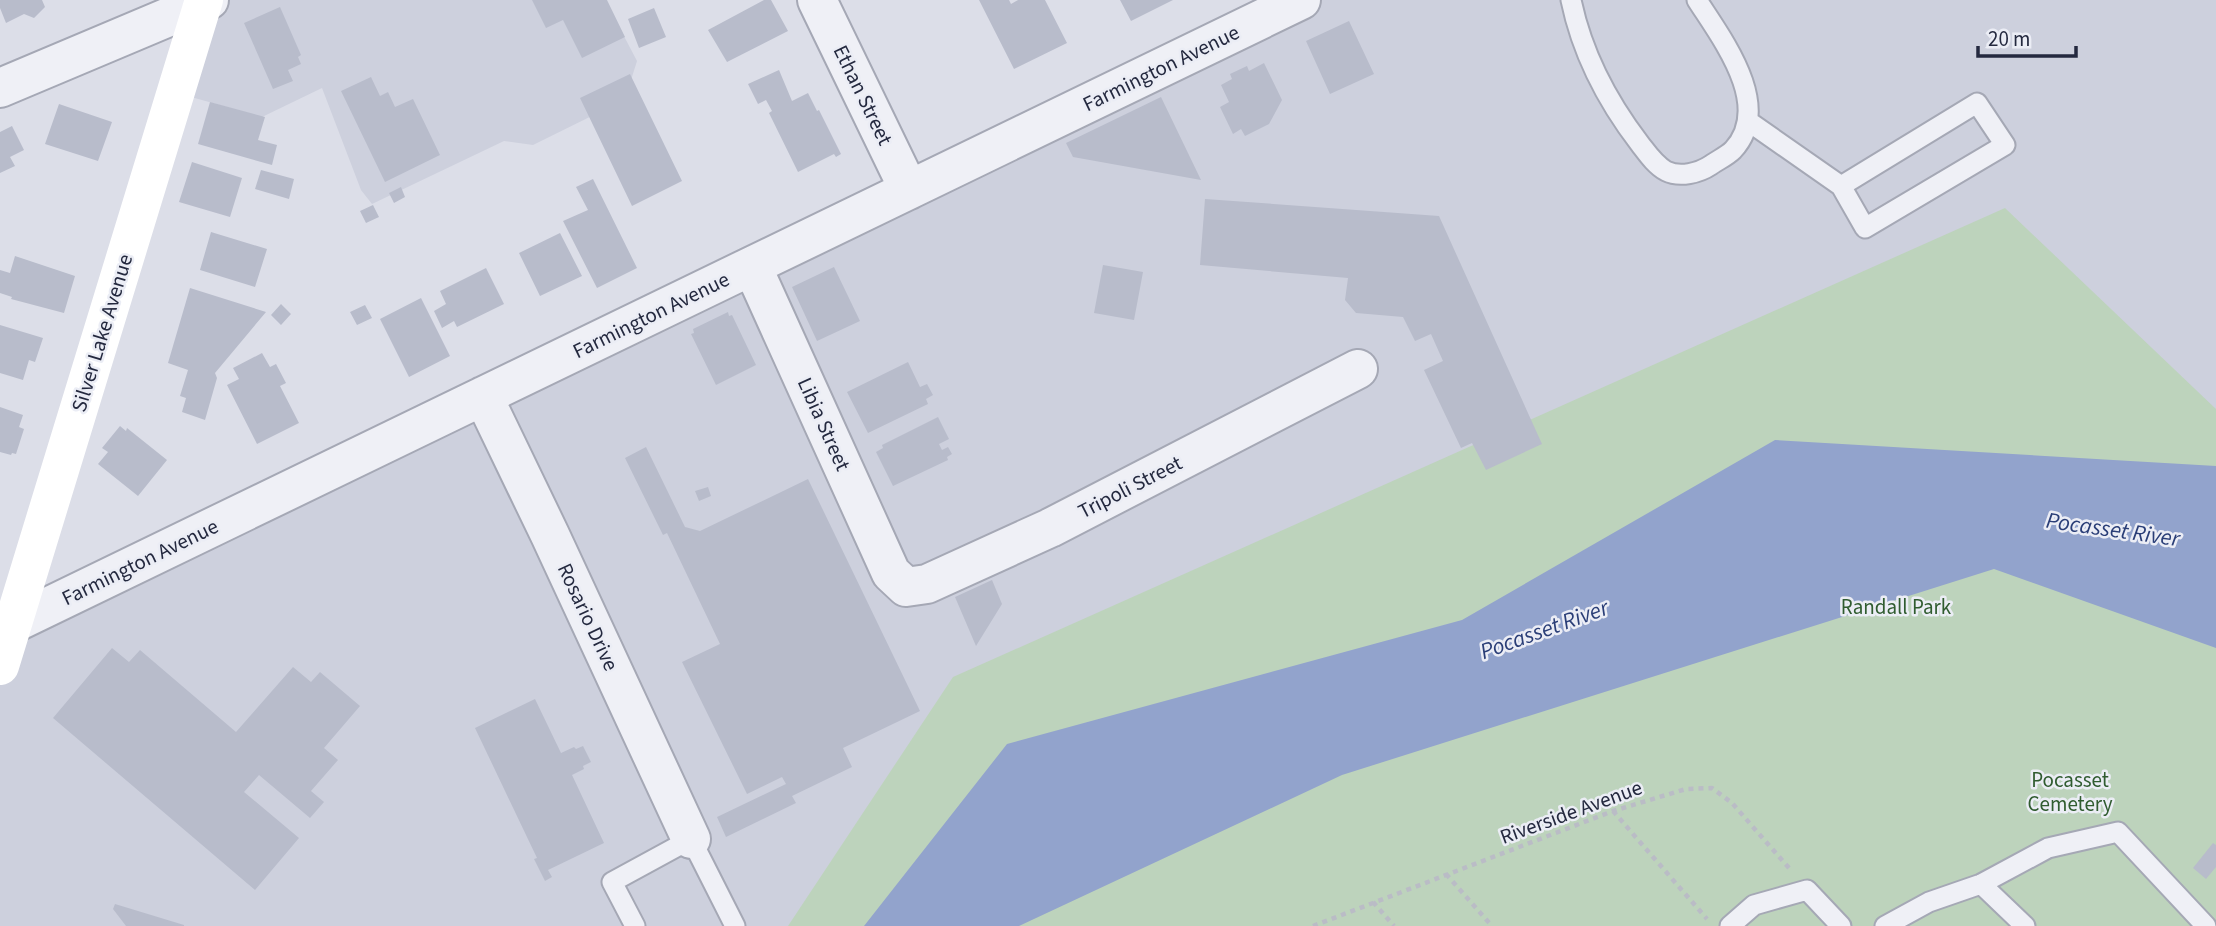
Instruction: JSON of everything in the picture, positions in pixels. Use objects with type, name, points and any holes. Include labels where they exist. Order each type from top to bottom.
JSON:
[{"type":"street","name":"Ethan Street","points":[[817,0],[909,190]]},
{"type":"street","name":"Farmington Avenue","points":[[6,627],[1301,0]]},
{"type":"street","points":[[0,88],[206,1]]},
{"type":"street","name":"Silver Lake Avenue","points":[[0,666],[6,627],[206,1]]},
{"type":"street","name":"Libia Street","points":[[751,266],[891,573],[898,580]]},
{"type":"street","name":"Tripoli Street","points":[[898,580],[906,587],[927,584],[960,570],[1050,528],[1358,369]]},
{"type":"street","name":"Rosario Drive","points":[[483,396],[691,839]]},
{"type":"lane","points":[[1571,0],[1578,30],[1593,68],[1618,116],[1653,160],[1667,172],[1698,173],[1731,152],[1739,142],[1748,121],[1747,93],[1739,70],[1697,0]]},
{"type":"lane","points":[[1748,121],[1841,186],[1865,228],[2005,145],[1977,103],[1841,186]]},
{"type":"lane","points":[[1885,926],[1929,902],[1981,884],[2048,848],[2118,832],[2206,926]]},
{"type":"lane","points":[[635,926],[612,882],[691,839],[735,926]]},
{"type":"lane","points":[[1981,884],[2025,926]]},
{"type":"lane","points":[[1730,926],[1754,905],[1807,890],[1841,926]]},
{"type":"path","name":"Riverside Avenue","points":[[1312,926],[1614,811],[1686,789],[1712,788],[1732,803],[1778,853],[1807,890]]},
{"type":"path","points":[[1614,811],[1713,926]]},
{"type":"path","points":[[1446,873],[1492,926]]},
{"type":"path","points":[[1373,902],[1394,926]]},
{"type":"shaded area","points":[[200,0],[605,0],[637,61],[626,96],[618,103],[533,145],[504,141],[372,204],[361,190],[322,88],[262,117],[177,93]]},
{"type":"shaded area","points":[[1296,0],[2216,0],[2216,466],[842,926],[0,926],[0,628]]},
{"type":"green space","name":"Randall Park","points":[[2005,208],[2216,409],[2216,926],[788,926],[953,677]]},
{"type":"water","name":"Pocasset River","points":[[1775,440],[2216,466],[2216,648],[1994,569],[1342,775],[1019,926],[864,926],[1007,744],[1462,620]]},
{"type":"building","points":[[0,0],[42,0],[45,7],[34,18],[24,14],[6,23]]},
{"type":"building","points":[[532,0],[607,0],[625,37],[582,58],[563,20],[546,28]]},
{"type":"building","points":[[764,0],[771,0],[788,31],[727,62],[708,30]]},
{"type":"building","points":[[979,0],[1009,0],[1011,4],[1018,0],[1045,0],[1067,43],[1014,69]]},
{"type":"building","points":[[1120,0],[1173,0],[1131,21]]},
{"type":"building","points":[[280,7],[301,55],[298,57],[301,64],[288,70],[293,81],[273,89],[244,23]]},
{"type":"building","points":[[654,8],[666,37],[639,48],[628,19]]},
{"type":"building","points":[[1349,21],[1374,74],[1330,94],[1306,41]]},
{"type":"building","points":[[1264,63],[1282,100],[1269,124],[1245,136],[1241,129],[1233,134],[1220,107],[1229,102],[1221,85],[1232,79],[1230,74],[1247,66],[1249,71]]},
{"type":"building","points":[[779,70],[792,101],[808,93],[841,154],[836,157],[834,154],[798,172],[769,113],[772,111],[766,100],[758,104],[748,84]]},
{"type":"building","points":[[630,74],[682,181],[632,206],[580,98]]},
{"type":"building","points":[[371,77],[380,96],[388,92],[395,107],[413,99],[440,155],[385,182],[341,91]]},
{"type":"building","points":[[1161,97],[1201,180],[1073,157],[1066,143]]},
{"type":"building","points":[[210,102],[265,117],[258,140],[277,145],[272,165],[198,144]]},
{"type":"building","points":[[59,104],[112,122],[98,161],[45,144]]},
{"type":"building","points":[[12,126],[24,150],[10,157],[15,166],[0,173],[0,132]]},
{"type":"building","points":[[192,162],[242,178],[230,217],[179,202]]},
{"type":"building","points":[[261,170],[294,179],[289,199],[255,189]]},
{"type":"building","points":[[593,179],[637,268],[597,288],[563,221],[588,210],[576,187]]},
{"type":"building","points":[[401,187],[405,197],[394,203],[389,193]]},
{"type":"building","points":[[1205,199],[1439,216],[1542,444],[1486,470],[1472,443],[1461,448],[1424,370],[1443,361],[1431,334],[1415,341],[1403,317],[1356,313],[1345,300],[1348,278],[1200,265]]},
{"type":"building","points":[[373,205],[379,217],[366,223],[360,211]]},
{"type":"building","points":[[211,232],[267,249],[255,287],[200,270]]},
{"type":"building","points":[[560,233],[582,276],[540,296],[519,253]]},
{"type":"building","points":[[15,256],[75,276],[64,313],[11,299],[12,297],[0,293],[0,270],[10,273]]},
{"type":"building","points":[[1103,265],[1143,272],[1134,320],[1094,313]]},
{"type":"building","points":[[834,267],[860,321],[817,341],[792,287]]},
{"type":"building","points":[[486,268],[504,304],[457,327],[454,321],[442,328],[434,311],[446,304],[440,291]]},
{"type":"building","points":[[190,288],[266,312],[215,373],[217,378],[205,420],[182,412],[186,398],[180,396],[188,370],[168,363]]},
{"type":"building","points":[[421,298],[450,356],[409,377],[380,319]]},
{"type":"building","points":[[281,304],[291,314],[281,325],[271,315]]},
{"type":"building","points":[[365,305],[372,318],[357,325],[350,312]]},
{"type":"building","points":[[728,312],[729,316],[732,315],[756,365],[716,385],[691,334],[694,333],[693,329]]},
{"type":"building","points":[[0,325],[43,338],[35,362],[29,360],[23,380],[0,373]]},
{"type":"building","points":[[262,353],[270,367],[276,364],[286,383],[280,386],[299,423],[257,444],[227,385],[239,379],[233,368]]},
{"type":"building","points":[[908,362],[920,387],[927,384],[933,395],[926,399],[928,404],[868,433],[847,392]]},
{"type":"building","points":[[0,407],[23,415],[19,427],[24,429],[16,454],[0,452]]},
{"type":"building","points":[[938,417],[949,439],[939,444],[942,450],[948,447],[952,454],[947,457],[948,460],[893,486],[876,452],[883,448],[882,445]]},
{"type":"building","points":[[120,426],[126,431],[127,428],[167,460],[138,496],[98,464],[108,452],[102,448]]},
{"type":"building","points":[[646,447],[685,527],[700,531],[808,479],[920,711],[843,748],[852,767],[792,796],[796,803],[726,837],[717,817],[786,784],[782,777],[747,794],[682,662],[720,644],[667,533],[663,535],[625,458]]},
{"type":"building","points":[[708,487],[711,496],[699,501],[695,491]]},
{"type":"building","points":[[992,580],[1002,604],[976,646],[955,597]]},
{"type":"building","points":[[112,648],[129,662],[140,650],[236,732],[293,667],[311,682],[320,672],[360,706],[324,748],[338,760],[311,791],[324,802],[310,818],[259,775],[244,792],[299,838],[255,890],[53,718]]},
{"type":"building","points":[[535,699],[561,753],[583,746],[591,762],[572,775],[604,843],[548,870],[552,877],[545,881],[534,859],[537,858],[475,728]]},
{"type":"building","points":[[2213,843],[2216,845],[2216,867],[2206,879],[2193,868]]},
{"type":"building","points":[[115,904],[184,926],[126,926],[113,909]]},
{"type":"park label","name":"Pocasset Cemetery","points":[[2070,792]]}]
